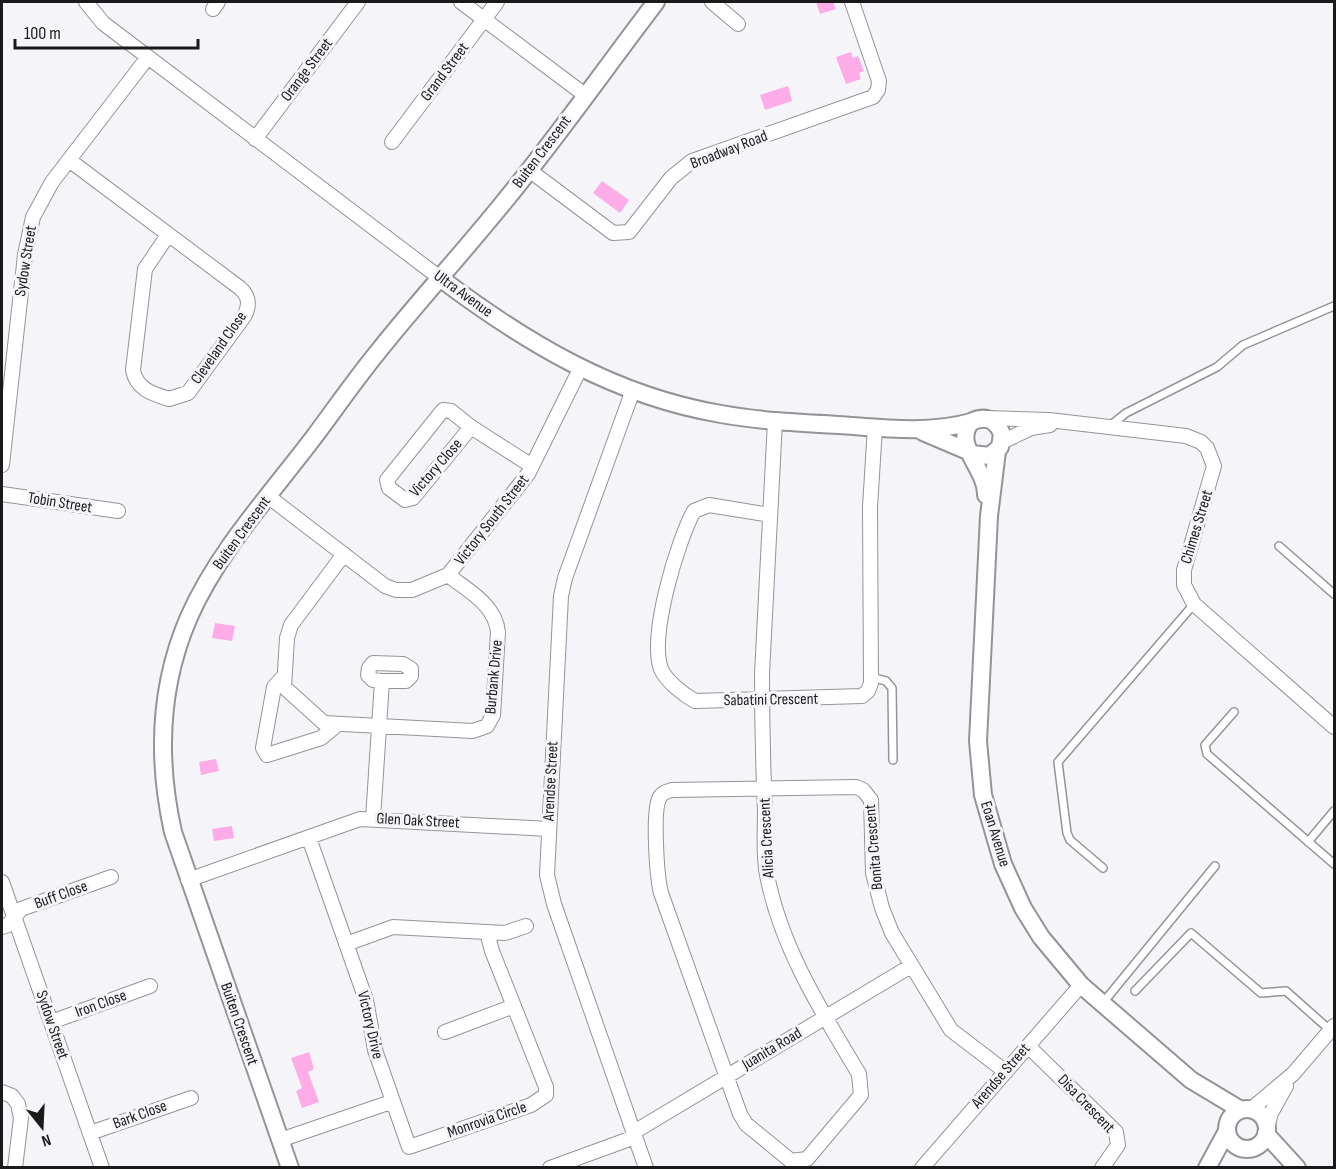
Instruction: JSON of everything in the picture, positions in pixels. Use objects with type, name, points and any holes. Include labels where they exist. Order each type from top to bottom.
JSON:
[{"type":"street","name":"Ultra Avenue","points":[[86,2],[103,22],[148,57],[441,278],[504,324],[580,369],[633,390],[702,411],[775,421],[911,429],[952,427],[978,420]]},
{"type":"street","name":"Orange Street","points":[[255,139],[358,2]]},
{"type":"street","points":[[461,2],[585,95]]},
{"type":"street","name":"Grand Street","points":[[392,142],[498,2]]},
{"type":"street","name":"Buiten Crescent","points":[[290,1167],[188,880],[166,803],[161,750],[164,705],[174,659],[188,618],[203,589],[268,497],[377,352],[441,278],[528,170],[656,2]]},
{"type":"street","points":[[712,2],[738,24]]},
{"type":"street","name":"Broadway Road","points":[[528,170],[613,233],[626,233],[632,229],[671,178],[692,161],[873,97],[878,90],[879,81],[852,2]]},
{"type":"street","name":"Sydow Street","points":[[2,465],[29,231],[38,205],[69,160],[148,57]]},
{"type":"street","name":"Cleveland Close","points":[[69,160],[240,288],[247,296],[248,305],[245,315],[188,393],[169,399],[145,390],[138,384],[132,370],[145,268],[168,235]]},
{"type":"street","name":"Victory South Street","points":[[268,497],[386,586],[396,590],[412,590],[448,575],[481,537],[532,466],[580,369]]},
{"type":"street","name":"Arendse Street","points":[[633,390],[561,596],[547,875],[554,904],[646,1167]]},
{"type":"street","name":"Victory Close","points":[[471,427],[411,500],[403,499],[387,486],[388,478],[443,410],[451,411],[471,427],[532,466]]},
{"type":"street","name":"Chimes Street","points":[[978,420],[1031,418],[1186,436],[1201,442],[1212,457],[1212,477],[1184,570],[1184,585],[1194,604],[1335,727]]},
{"type":"street","points":[[978,420],[999,426],[999,446],[981,457],[971,453],[963,437],[978,420]]},
{"type":"street","name":"Alicia Crescent","points":[[727,1076],[746,1124],[791,1161],[807,1159],[861,1095],[862,1089],[859,1074],[808,988],[766,873],[762,700],[775,421]]},
{"type":"street","name":"Chimes Street","points":[[999,446],[1031,428],[1061,423]]},
{"type":"street","points":[[871,677],[870,507],[875,427]]},
{"type":"street","name":"Ultra Avenue","points":[[911,429],[933,434],[971,453]]},
{"type":"street","name":"Eoan Avenue","points":[[999,446],[989,516],[978,741],[983,795],[992,833],[1012,887],[1041,937],[1081,985],[1191,1080],[1245,1110]]},
{"type":"street","name":"Eoan Avenue","points":[[971,453],[987,487],[989,516]]},
{"type":"street","name":"Tobin Street","points":[[2,494],[118,511]]},
{"type":"street","name":"Sabatini Crescent","points":[[770,515],[709,506],[694,511],[666,591],[661,621],[661,669],[666,678],[692,700],[762,700],[858,698],[868,691],[871,677]]},
{"type":"street","points":[[338,724],[321,738],[267,754],[263,748],[274,687],[282,678],[289,629],[344,554]]},
{"type":"street","name":"Burbank Drive","points":[[282,678],[287,692],[317,720],[338,724],[474,731],[483,729],[492,719],[498,632],[495,618],[487,606],[448,575]]},
{"type":"street","points":[[373,819],[382,681]]},
{"type":"street","name":"Bonita Crescent","points":[[727,1076],[656,876],[657,803],[660,797],[672,790],[856,787],[867,794],[871,800],[873,873],[876,891],[892,933],[951,1030],[1006,1072]]},
{"type":"street","name":"Glen Oak Street","points":[[188,880],[360,819],[549,829]]},
{"type":"street","name":"Victory Drive","points":[[309,838],[366,1000],[375,1050],[391,1102]]},
{"type":"street","name":"Buff Close","points":[[2,927],[8,925],[21,909],[111,877]]},
{"type":"street","name":"Sydow Street","points":[[2,882],[102,1167]]},
{"type":"street","points":[[346,944],[393,927],[505,933],[526,926]]},
{"type":"street","name":"Monrovia Circle","points":[[391,1102],[409,1147],[541,1100],[546,1095],[546,1087],[487,932]]},
{"type":"street","name":"Juanita Road","points":[[550,1167],[634,1135],[727,1076],[911,966]]},
{"type":"street","name":"Arendse Street","points":[[922,1167],[1081,985]]},
{"type":"street","name":"Iron Close","points":[[51,1022],[150,986]]},
{"type":"street","points":[[445,1032],[514,1006]]},
{"type":"street","points":[[1216,1167],[1246,1149],[1260,1144],[1271,1113],[1293,1074],[1333,1028]]},
{"type":"street","name":"Disa Crescent","points":[[1028,1046],[1116,1132],[1118,1145],[1102,1167]]},
{"type":"street","points":[[1207,1167],[1232,1116],[1245,1110],[1293,1074]]},
{"type":"street","name":"Eoan Avenue","points":[[1191,1080],[1227,1128]]},
{"type":"street","points":[[2,1092],[12,1096],[20,1111],[15,1167]]},
{"type":"street","name":"Bark Close","points":[[90,1133],[191,1098]]},
{"type":"street","points":[[280,1140],[391,1102]]},
{"type":"street","points":[[1245,1110],[1259,1114],[1266,1131],[1297,1167]]},
{"type":"street","points":[[1227,1128],[1232,1143],[1270,1156],[1285,1167]]},
{"type":"lane","points":[[1110,426],[1126,413],[1217,367],[1243,345],[1335,306]]},
{"type":"lane","points":[[1279,546],[1335,594]]},
{"type":"lane","points":[[1103,868],[1070,840],[1067,833],[1058,762],[1194,604]]},
{"type":"lane","points":[[871,677],[886,681],[892,688],[892,760]]},
{"type":"lane","points":[[1234,712],[1205,745],[1207,754],[1335,864]]},
{"type":"lane","points":[[1308,842],[1335,811]]},
{"type":"lane","points":[[1102,1004],[1215,866]]},
{"type":"lane","points":[[1136,991],[1191,933],[1258,990],[1265,993],[1286,991],[1333,1028]]},
{"type":"building","points":[[816,2],[833,2],[836,9],[820,14]]},
{"type":"building","points":[[851,52],[853,58],[858,56],[864,71],[859,73],[861,79],[846,84],[836,57]]},
{"type":"building","points":[[788,86],[792,101],[765,110],[760,95]]},
{"type":"building","points":[[602,181],[629,200],[620,213],[593,193]]},
{"type":"building","points":[[215,623],[235,626],[232,641],[212,638]]},
{"type":"building","points":[[216,759],[219,771],[201,775],[199,762]]},
{"type":"building","points":[[232,826],[234,838],[214,841],[212,829]]},
{"type":"building","points":[[309,1052],[314,1069],[308,1072],[319,1102],[302,1108],[296,1091],[302,1088],[291,1058]]}]
